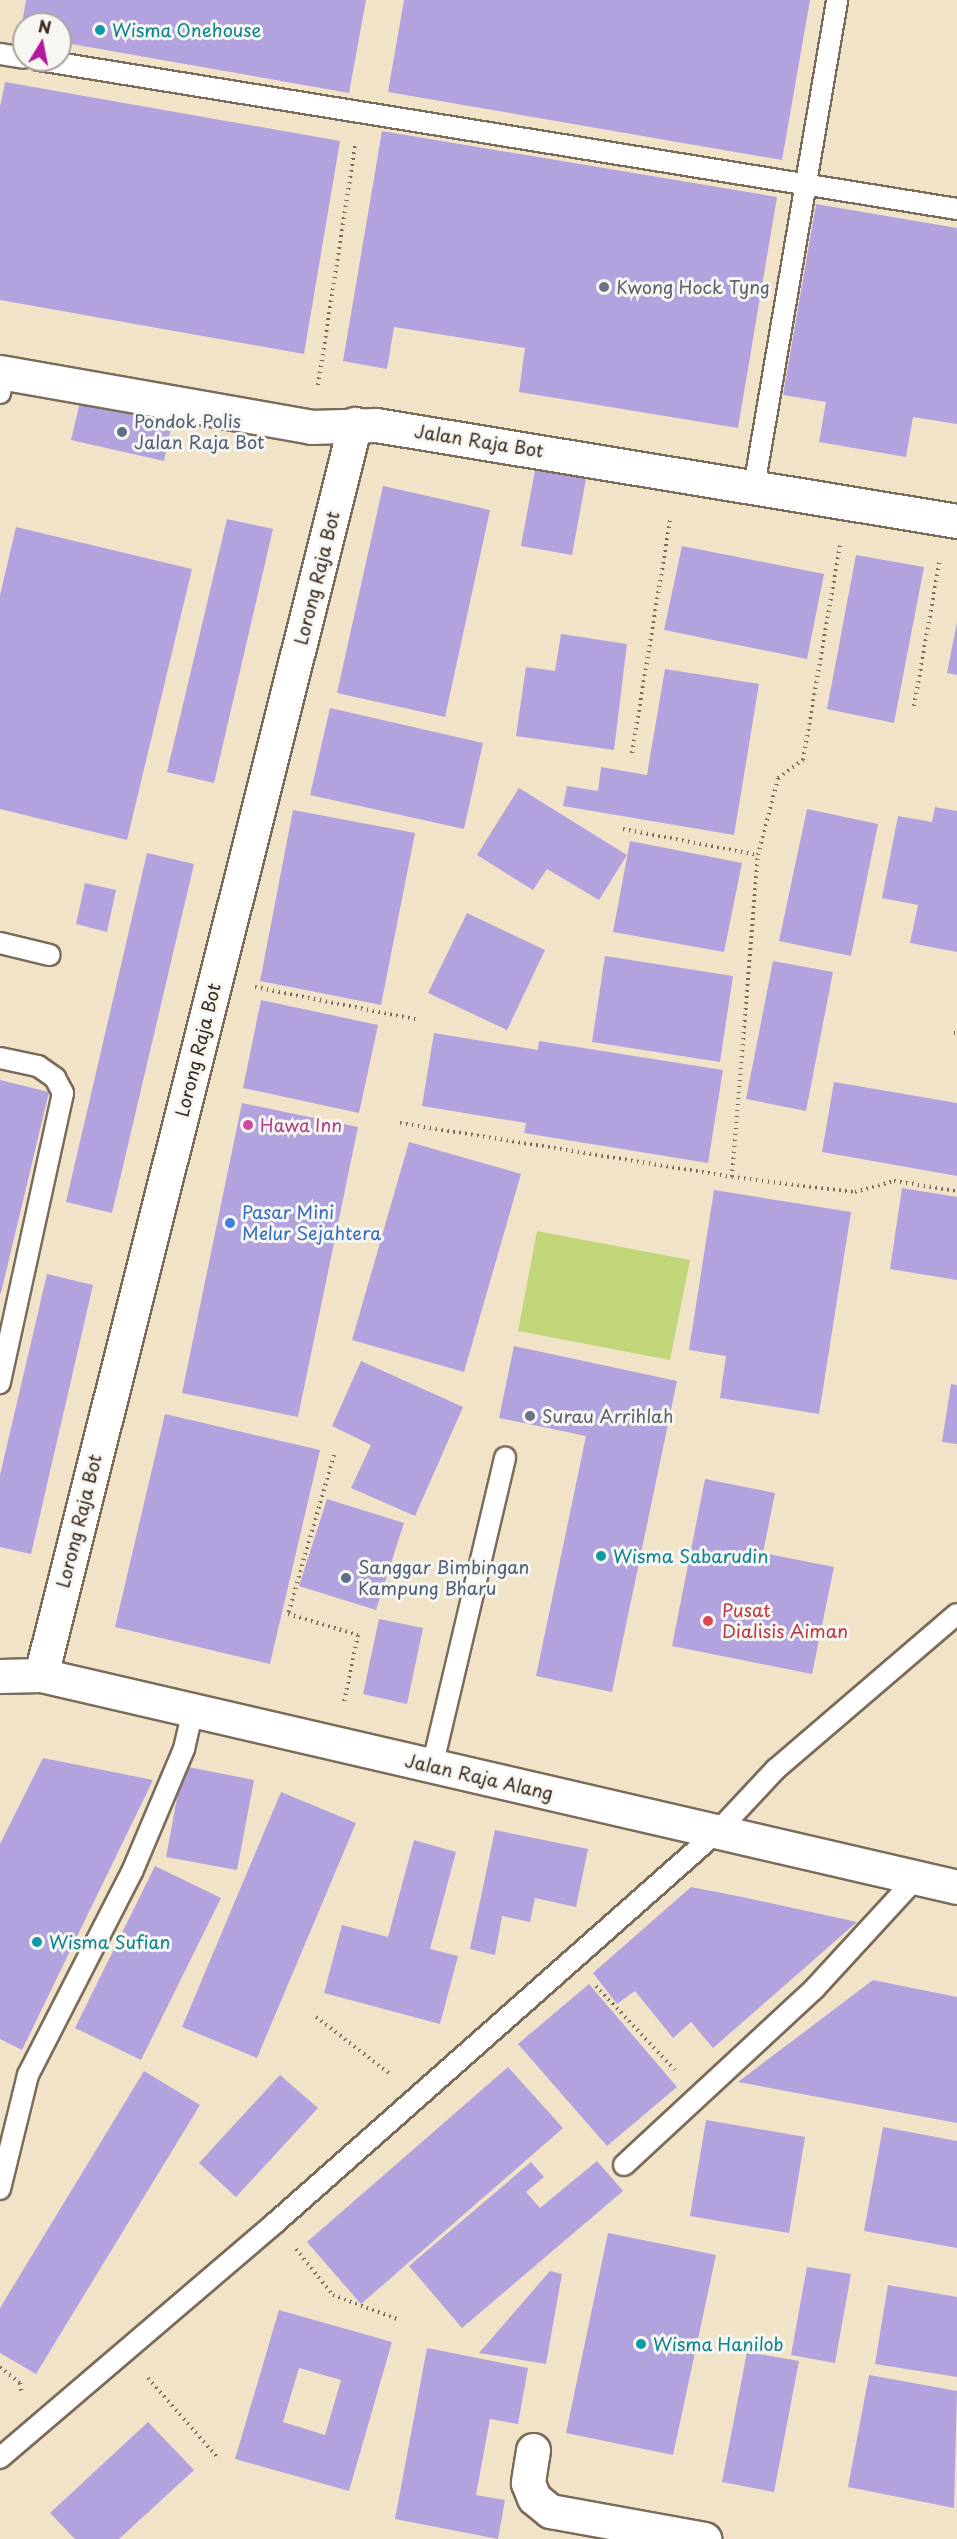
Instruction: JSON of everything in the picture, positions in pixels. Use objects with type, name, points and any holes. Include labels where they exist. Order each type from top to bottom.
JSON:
[{"type":"street","name":"Jalan Raja Bot","points":[[1,379],[311,427],[355,424],[678,474],[952,520]]},
{"type":"street","name":"Lorong Raja Bot","points":[[40,1675],[355,424]]},
{"type":"street","name":"Jalan Raja Alang","points":[[0,1676],[40,1675],[957,1887]]},
{"type":"street","points":[[533,2450],[528,2483],[534,2498],[550,2511],[704,2539]]},
{"type":"lane","points":[[754,487],[837,0]]},
{"type":"lane","points":[[72,65],[957,209]]},
{"type":"lane","points":[[0,943],[50,955]]},
{"type":"lane","points":[[0,1058],[38,1066],[55,1078],[63,1093],[0,1383]]},
{"type":"lane","points":[[432,1767],[506,1457]]},
{"type":"lane","points":[[0,2458],[274,2223],[417,2094],[717,1832],[776,1769],[957,1614]]},
{"type":"lane","points":[[0,2189],[28,2075],[132,1872],[184,1749],[193,1711]]},
{"type":"lane","points":[[624,2165],[815,1988],[915,1878]]},
{"type":"path","points":[[311,427],[361,112]]},
{"type":"path","points":[[632,753],[678,474]]},
{"type":"path","points":[[732,1177],[758,855],[778,778],[803,760],[847,503]]},
{"type":"path","points":[[914,706],[952,520]]},
{"type":"path","points":[[623,829],[758,855]]},
{"type":"path","points":[[216,979],[418,1020]]},
{"type":"path","points":[[400,1123],[732,1177],[855,1192],[894,1181],[957,1191]]},
{"type":"path","points":[[334,1455],[288,1614],[358,1635],[336,1744]]},
{"type":"path","points":[[576,1955],[598,1989],[698,2096]]},
{"type":"path","points":[[316,2017],[417,2094]]},
{"type":"path","points":[[274,2223],[333,2295],[397,2319]]},
{"type":"path","points":[[124,2352],[219,2459]]},
{"type":"green space","points":[[537,1231],[690,1260],[670,1360],[518,1331]]},
{"type":"building","points":[[26,0],[366,0],[349,93],[72,44],[72,12],[24,12]]},
{"type":"building","points":[[404,0],[810,0],[782,160],[388,92]]},
{"type":"building","points":[[5,82],[340,141],[304,354],[0,300],[0,107]]},
{"type":"building","points":[[382,131],[777,197],[738,428],[519,392],[525,348],[394,327],[387,369],[343,361]]},
{"type":"building","points":[[816,204],[957,228],[957,424],[913,417],[906,457],[819,442],[826,402],[783,395]]},
{"type":"building","name":"Pondok Polis Jalan Raja Bot","points":[[80,402],[172,423],[164,461],[71,440]]},
{"type":"building","points":[[535,470],[586,479],[572,555],[521,546]]},
{"type":"building","points":[[383,486],[490,510],[445,717],[337,693]]},
{"type":"building","points":[[227,519],[273,529],[214,783],[167,772]]},
{"type":"building","points":[[16,527],[192,569],[127,840],[0,809],[0,595]]},
{"type":"building","points":[[682,546],[824,574],[807,659],[664,630]]},
{"type":"building","points":[[856,555],[924,567],[894,723],[827,709]]},
{"type":"building","points":[[957,622],[957,675],[947,673]]},
{"type":"building","points":[[561,634],[627,644],[614,750],[516,736],[526,667],[555,671]]},
{"type":"building","points":[[665,669],[759,684],[734,835],[563,806],[567,786],[598,791],[601,767],[647,775]]},
{"type":"building","points":[[330,708],[483,743],[464,829],[310,795]]},
{"type":"building","points":[[519,788],[627,855],[599,900],[547,869],[533,890],[477,855]]},
{"type":"building","points":[[935,807],[957,811],[957,952],[910,943],[918,905],[882,898],[898,816],[932,822]]},
{"type":"building","points":[[807,809],[878,824],[851,956],[779,941]]},
{"type":"building","points":[[293,810],[415,833],[381,1005],[260,981]]},
{"type":"building","points":[[630,841],[742,863],[724,952],[613,932]]},
{"type":"building","points":[[147,853],[194,864],[112,1213],[66,1202]]},
{"type":"building","points":[[85,883],[116,890],[107,932],[76,924]]},
{"type":"building","points":[[467,913],[545,950],[507,1030],[428,993]]},
{"type":"building","points":[[605,956],[733,976],[720,1062],[592,1042]]},
{"type":"building","points":[[773,961],[833,972],[806,1111],[746,1099]]},
{"type":"building","points":[[261,1000],[378,1025],[359,1113],[243,1088]]},
{"type":"building","points":[[434,1033],[538,1050],[539,1041],[723,1070],[708,1163],[524,1133],[526,1123],[422,1106]]},
{"type":"building","points":[[0,1080],[49,1092],[1,1293],[0,1293]]},
{"type":"building","points":[[834,1082],[957,1103],[957,1176],[822,1152]]},
{"type":"building","points":[[242,1103],[358,1127],[298,1417],[182,1393]]},
{"type":"building","points":[[409,1142],[521,1174],[464,1372],[352,1340]]},
{"type":"building","points":[[902,1188],[957,1197],[957,1280],[890,1269]]},
{"type":"building","points":[[714,1190],[851,1212],[819,1414],[720,1398],[726,1356],[689,1350]]},
{"type":"building","points":[[47,1274],[93,1285],[31,1554],[0,1547],[0,1475]]},
{"type":"building","name":"Wisma Sabarudin","points":[[514,1346],[677,1381],[612,1692],[536,1676],[586,1436],[499,1418]]},
{"type":"building","points":[[361,1361],[463,1407],[415,1516],[351,1488],[371,1445],[332,1426]]},
{"type":"building","points":[[951,1384],[957,1385],[957,1444],[942,1442]]},
{"type":"building","points":[[165,1414],[320,1450],[270,1664],[115,1627]]},
{"type":"building","points":[[705,1479],[775,1493],[763,1553],[834,1567],[812,1674],[672,1646]]},
{"type":"building","points":[[327,1499],[404,1523],[376,1610],[299,1586]]},
{"type":"building","points":[[379,1619],[423,1628],[407,1704],[363,1694]]},
{"type":"building","name":"Wisma Sufian","points":[[43,1758],[153,1780],[22,2050],[0,2039],[0,1844]]},
{"type":"building","points":[[183,1766],[254,1780],[237,1870],[166,1857]]},
{"type":"building","points":[[281,1792],[356,1823],[257,2058],[182,2027]]},
{"type":"building","points":[[495,1830],[588,1849],[576,1907],[535,1898],[530,1922],[502,1916],[495,1955],[470,1949]]},
{"type":"building","points":[[414,1840],[456,1852],[430,1949],[458,1956],[440,2024],[324,1993],[342,1925],[388,1937]]},
{"type":"building","points":[[155,1866],[221,1898],[141,2060],[75,2028]]},
{"type":"building","points":[[691,1887],[857,1922],[713,2048],[691,2022],[673,2038],[635,1991],[617,2004],[593,1973]]},
{"type":"building","points":[[873,1980],[957,1997],[957,2123],[738,2082]]},
{"type":"building","points":[[589,1984],[677,2087],[607,2146],[518,2044]]},
{"type":"building","points":[[508,2067],[563,2128],[361,2304],[307,2242]]},
{"type":"building","points":[[144,2071],[200,2105],[36,2374],[0,2353],[0,2308]]},
{"type":"building","points":[[280,2075],[318,2108],[236,2197],[199,2163]]},
{"type":"building","points":[[706,2120],[805,2137],[789,2233],[690,2216]]},
{"type":"building","points":[[883,2127],[957,2141],[957,2248],[864,2231]]},
{"type":"building","points":[[597,2161],[623,2191],[462,2328],[409,2266],[531,2162],[544,2177],[526,2192],[540,2208]]},
{"type":"building","name":"Wisma Hanilob","points":[[608,2233],[716,2255],[673,2455],[566,2433]]},
{"type":"building","points":[[807,2267],[851,2274],[835,2363],[791,2355]]},
{"type":"building","points":[[550,2271],[562,2274],[546,2364],[479,2353]]},
{"type":"building","points":[[888,2285],[957,2297],[957,2377],[875,2364]]},
{"type":"building","points":[[279,2310],[392,2342],[349,2491],[235,2459]],"holes":[[[299,2368],[341,2380],[325,2435],[283,2422]]]},
{"type":"building","points":[[427,2348],[528,2368],[518,2424],[490,2419],[476,2495],[505,2500],[498,2539],[395,2519]]},
{"type":"building","points":[[747,2352],[799,2361],[774,2492],[722,2482]]},
{"type":"building","points":[[869,2375],[957,2391],[954,2508],[848,2487]]},
{"type":"building","points":[[148,2422],[194,2470],[119,2539],[75,2539],[50,2513]]},
{"type":"place","name":"Wisma Onehouse","points":[[100,30]]},
{"type":"place","name":"Kwong Hock Tyng","points":[[604,287]]},
{"type":"place","name":"Pondok Polis Jalan Raja Bot","points":[[122,432]]},
{"type":"place","name":"Hawa Inn","points":[[248,1125]]},
{"type":"place","name":"Pasar Mini Melur Sejahtera","points":[[230,1223]]},
{"type":"place","name":"Surau Arrihlah","points":[[530,1416]]},
{"type":"place","name":"Wisma Sabarudin","points":[[601,1556]]},
{"type":"place","name":"Sanggar Bimbingan Kampung Bharu","points":[[346,1578]]},
{"type":"place","name":"Pusat Dialisis Aiman","points":[[708,1621]]},
{"type":"place","name":"Wisma Sufian","points":[[37,1942]]},
{"type":"place","name":"Wisma Hanilob","points":[[641,2344]]}]
